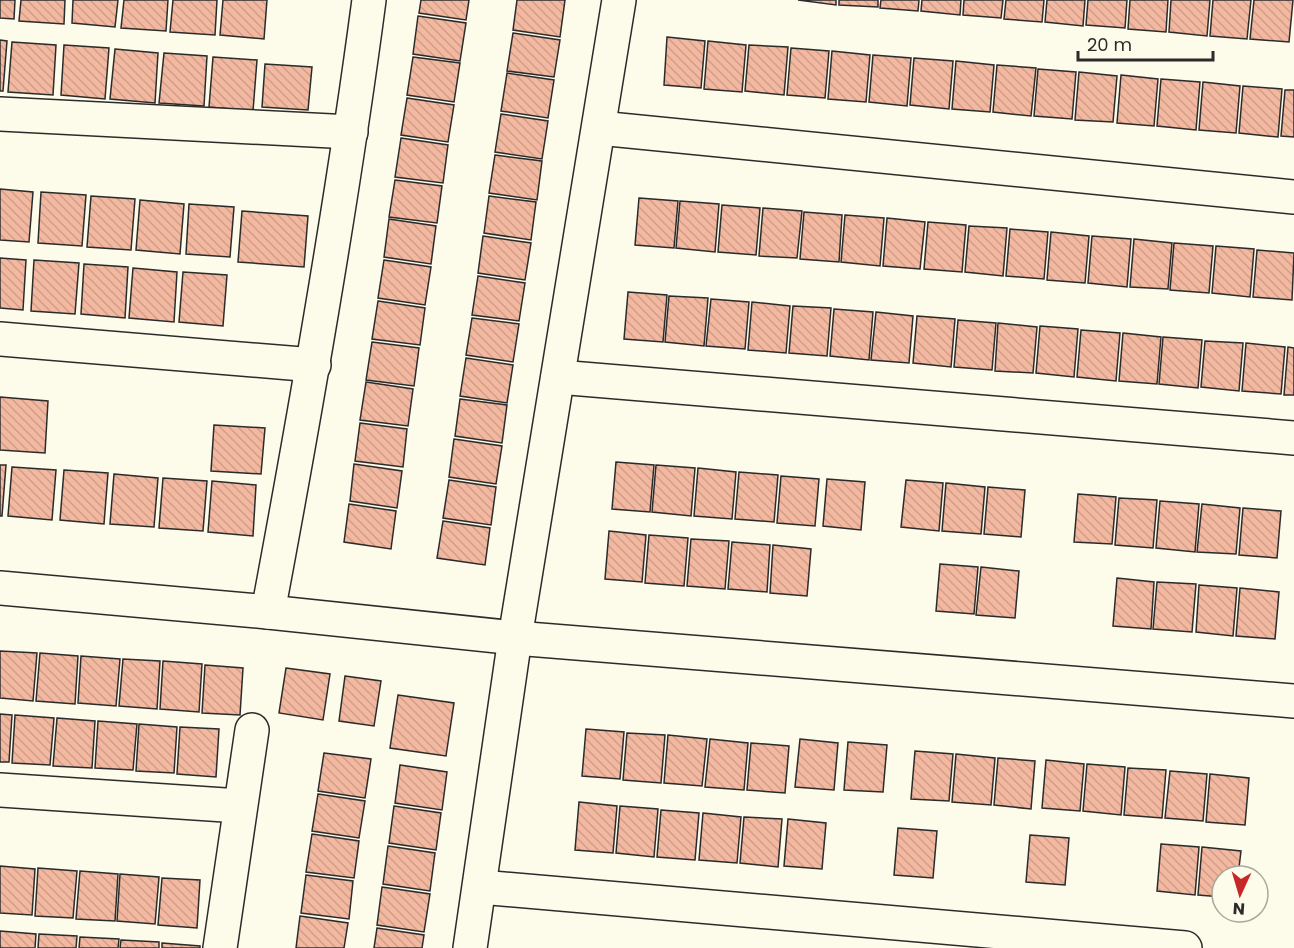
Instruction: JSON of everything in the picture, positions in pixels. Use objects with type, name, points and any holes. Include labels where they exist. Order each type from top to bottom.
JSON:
[{"type":"street","points":[[268,612],[314,365],[351,132],[369,0]]},
{"type":"street","points":[[470,948],[515,638],[619,0]]},
{"type":"street","points":[[0,114],[351,132]]},
{"type":"street","points":[[599,128],[1294,197]]},
{"type":"street","points":[[0,339],[314,365]]},
{"type":"street","points":[[558,377],[1294,438]]},
{"type":"street","points":[[0,588],[268,612],[515,638],[1294,701]]},
{"type":"street","points":[[220,948],[252,729]]},
{"type":"street","points":[[0,790],[240,806]]},
{"type":"street","points":[[480,887],[1185,948]]},
{"type":"building","points":[[0,0],[15,0],[14,19],[0,18]]},
{"type":"building","points":[[21,0],[65,0],[64,24],[19,21]]},
{"type":"building","points":[[73,0],[118,0],[115,27],[72,23]]},
{"type":"building","points":[[124,0],[168,0],[166,31],[121,28]]},
{"type":"building","points":[[173,0],[217,0],[215,35],[170,32]]},
{"type":"building","points":[[223,0],[267,0],[264,39],[220,35]]},
{"type":"building","points":[[421,0],[469,0],[466,20],[419,13]]},
{"type":"building","points":[[517,0],[565,0],[560,37],[513,30]]},
{"type":"building","points":[[798,0],[836,0],[836,5]]},
{"type":"building","points":[[839,0],[878,0],[878,7],[839,5]]},
{"type":"building","points":[[881,0],[919,0],[918,11],[880,8]]},
{"type":"building","points":[[922,0],[961,0],[960,15],[921,11]]},
{"type":"building","points":[[964,0],[1003,0],[1001,18],[963,15]]},
{"type":"building","points":[[1006,0],[1044,0],[1042,22],[1004,19]]},
{"type":"building","points":[[1047,0],[1085,0],[1083,26],[1045,22]]},
{"type":"building","points":[[1088,0],[1127,0],[1125,28],[1086,25]]},
{"type":"building","points":[[1130,0],[1168,0],[1166,32],[1128,29]]},
{"type":"building","points":[[1171,0],[1210,0],[1207,36],[1169,32]]},
{"type":"building","points":[[1213,0],[1251,0],[1247,39],[1210,36]]},
{"type":"building","points":[[1254,0],[1293,0],[1289,42],[1250,39]]},
{"type":"building","points":[[418,16],[466,23],[460,61],[413,54]]},
{"type":"building","points":[[513,33],[560,40],[554,77],[507,71]]},
{"type":"building","points":[[667,37],[705,41],[701,88],[664,85]]},
{"type":"building","points":[[0,40],[7,41],[3,91],[0,91]]},
{"type":"building","points":[[708,41],[746,45],[742,92],[704,89]]},
{"type":"building","points":[[12,42],[56,45],[53,95],[8,92]]},
{"type":"building","points":[[64,45],[109,48],[105,99],[61,95]]},
{"type":"building","points":[[749,45],[788,47],[784,95],[745,91]]},
{"type":"building","points":[[791,48],[829,51],[825,98],[787,95]]},
{"type":"building","points":[[115,49],[158,53],[155,103],[110,99]]},
{"type":"building","points":[[832,51],[870,55],[866,102],[828,99]]},
{"type":"building","points":[[164,53],[207,56],[204,106],[159,103]]},
{"type":"building","points":[[873,55],[911,58],[907,106],[869,102]]},
{"type":"building","points":[[213,57],[257,60],[253,111],[209,107]]},
{"type":"building","points":[[413,57],[460,63],[454,102],[407,95]]},
{"type":"building","points":[[914,58],[953,61],[949,109],[910,105]]},
{"type":"building","points":[[956,61],[994,65],[990,112],[952,109]]},
{"type":"building","points":[[265,64],[312,67],[308,110],[262,107]]},
{"type":"building","points":[[997,65],[1036,68],[1031,116],[993,112]]},
{"type":"building","points":[[1038,69],[1076,72],[1072,119],[1034,116]]},
{"type":"building","points":[[1079,72],[1117,76],[1113,122],[1075,120]]},
{"type":"building","points":[[507,73],[554,80],[548,118],[501,111]]},
{"type":"building","points":[[1121,75],[1158,79],[1154,126],[1117,123]]},
{"type":"building","points":[[1161,79],[1200,82],[1196,130],[1157,126]]},
{"type":"building","points":[[1203,82],[1240,86],[1236,133],[1199,130]]},
{"type":"building","points":[[1243,86],[1282,89],[1278,137],[1239,133]]},
{"type":"building","points":[[1285,90],[1294,90],[1294,137],[1281,136]]},
{"type":"building","points":[[407,98],[454,105],[448,142],[401,135]]},
{"type":"building","points":[[501,114],[548,121],[542,159],[495,152]]},
{"type":"building","points":[[401,138],[448,145],[443,183],[395,177]]},
{"type":"building","points":[[495,155],[542,161],[537,200],[489,193]]},
{"type":"building","points":[[395,180],[442,186],[437,223],[389,217]]},
{"type":"building","points":[[0,189],[33,192],[29,242],[0,240]]},
{"type":"building","points":[[41,192],[86,195],[82,246],[38,243]]},
{"type":"building","points":[[91,196],[135,199],[131,250],[87,247]]},
{"type":"building","points":[[489,196],[536,202],[531,240],[484,233]]},
{"type":"building","points":[[639,198],[678,201],[674,248],[635,245]]},
{"type":"building","points":[[140,200],[184,204],[180,254],[136,250]]},
{"type":"building","points":[[680,201],[719,204],[715,252],[676,248]]},
{"type":"building","points":[[189,204],[234,207],[230,257],[186,254]]},
{"type":"building","points":[[722,205],[760,208],[756,255],[718,252]]},
{"type":"building","points":[[763,208],[802,211],[797,258],[759,256]]},
{"type":"building","points":[[242,211],[308,216],[304,267],[238,262]]},
{"type":"building","points":[[804,212],[842,215],[839,262],[800,259]]},
{"type":"building","points":[[845,215],[884,218],[880,266],[841,262]]},
{"type":"building","points":[[887,218],[925,222],[920,269],[883,266]]},
{"type":"building","points":[[389,219],[436,226],[431,264],[384,257]]},
{"type":"building","points":[[928,222],[966,225],[962,272],[924,269]]},
{"type":"building","points":[[969,226],[1007,228],[1003,276],[965,272]]},
{"type":"building","points":[[1010,229],[1048,232],[1044,279],[1006,276]]},
{"type":"building","points":[[1051,232],[1089,236],[1085,283],[1047,280]]},
{"type":"building","points":[[483,236],[531,243],[525,280],[478,273]]},
{"type":"building","points":[[1092,236],[1131,239],[1127,287],[1088,283]]},
{"type":"building","points":[[1134,239],[1172,243],[1168,289],[1130,287]]},
{"type":"building","points":[[1174,243],[1213,246],[1209,293],[1170,290]]},
{"type":"building","points":[[1216,246],[1254,249],[1250,297],[1212,293]]},
{"type":"building","points":[[1257,250],[1294,253],[1292,300],[1253,297]]},
{"type":"building","points":[[0,258],[26,260],[23,310],[0,308]]},
{"type":"building","points":[[34,260],[79,263],[75,314],[31,311]]},
{"type":"building","points":[[384,260],[431,267],[425,305],[378,298]]},
{"type":"building","points":[[84,264],[128,267],[125,318],[81,314]]},
{"type":"building","points":[[133,268],[177,272],[174,322],[129,318]]},
{"type":"building","points":[[183,272],[227,275],[223,326],[179,322]]},
{"type":"building","points":[[478,276],[525,283],[519,321],[472,315]]},
{"type":"building","points":[[628,292],[667,295],[663,342],[624,339]]},
{"type":"building","points":[[669,296],[708,298],[704,346],[665,342]]},
{"type":"building","points":[[711,299],[749,302],[745,349],[706,346]]},
{"type":"building","points":[[378,301],[425,308],[420,345],[372,339]]},
{"type":"building","points":[[752,302],[790,306],[786,353],[748,350]]},
{"type":"building","points":[[793,306],[831,308],[827,356],[789,353]]},
{"type":"building","points":[[834,309],[873,312],[869,360],[830,356]]},
{"type":"building","points":[[876,312],[913,316],[909,363],[871,360]]},
{"type":"building","points":[[917,316],[955,319],[951,367],[913,363]]},
{"type":"building","points":[[472,318],[519,324],[513,362],[466,355]]},
{"type":"building","points":[[958,320],[996,323],[992,370],[954,367]]},
{"type":"building","points":[[998,323],[1037,327],[1033,373],[995,371]]},
{"type":"building","points":[[1040,326],[1078,329],[1074,377],[1036,373]]},
{"type":"building","points":[[1081,330],[1120,333],[1116,381],[1077,377]]},
{"type":"building","points":[[1123,333],[1161,337],[1157,384],[1119,381]]},
{"type":"building","points":[[1163,337],[1202,340],[1198,388],[1159,384]]},
{"type":"building","points":[[1205,341],[1243,343],[1239,391],[1201,387]]},
{"type":"building","points":[[372,342],[419,348],[414,386],[366,380]]},
{"type":"building","points":[[1246,343],[1285,347],[1281,394],[1242,391]]},
{"type":"building","points":[[1288,347],[1294,348],[1294,395],[1284,395]]},
{"type":"building","points":[[466,358],[513,365],[507,403],[460,396]]},
{"type":"building","points":[[366,382],[413,389],[408,426],[360,420]]},
{"type":"building","points":[[0,397],[48,401],[45,453],[0,450]]},
{"type":"building","points":[[460,399],[507,405],[502,443],[455,436]]},
{"type":"building","points":[[360,423],[407,429],[403,467],[355,461]]},
{"type":"building","points":[[214,425],[265,428],[261,474],[211,471]]},
{"type":"building","points":[[454,439],[502,446],[496,484],[449,477]]},
{"type":"building","points":[[616,462],[654,465],[650,512],[612,509]]},
{"type":"building","points":[[354,464],[402,471],[397,508],[350,501]]},
{"type":"building","points":[[0,465],[6,465],[2,516],[0,516]]},
{"type":"building","points":[[656,465],[695,468],[691,516],[652,512]]},
{"type":"building","points":[[12,467],[56,470],[52,520],[8,516]]},
{"type":"building","points":[[698,468],[736,472],[732,519],[694,516]]},
{"type":"building","points":[[64,470],[108,473],[104,524],[60,520]]},
{"type":"building","points":[[739,472],[778,475],[774,522],[735,519]]},
{"type":"building","points":[[114,474],[158,478],[154,527],[110,524]]},
{"type":"building","points":[[781,476],[819,479],[815,526],[777,523]]},
{"type":"building","points":[[163,478],[207,481],[203,531],[159,528]]},
{"type":"building","points":[[827,479],[865,482],[861,530],[823,526]]},
{"type":"building","points":[[449,480],[496,487],[491,525],[443,518]]},
{"type":"building","points":[[906,480],[943,483],[939,531],[901,527]]},
{"type":"building","points":[[212,481],[256,485],[253,536],[208,532]]},
{"type":"building","points":[[946,483],[985,487],[981,534],[942,531]]},
{"type":"building","points":[[988,487],[1025,490],[1021,537],[984,534]]},
{"type":"building","points":[[1078,494],[1116,497],[1112,544],[1074,542]]},
{"type":"building","points":[[1119,498],[1157,500],[1153,548],[1115,545]]},
{"type":"building","points":[[1160,501],[1199,504],[1195,552],[1156,548]]},
{"type":"building","points":[[349,504],[396,511],[391,549],[344,542]]},
{"type":"building","points":[[1202,504],[1240,508],[1236,554],[1197,552]]},
{"type":"building","points":[[1243,508],[1281,511],[1277,558],[1239,555]]},
{"type":"building","points":[[443,521],[490,528],[485,565],[437,558]]},
{"type":"building","points":[[609,531],[646,535],[642,582],[605,579]]},
{"type":"building","points":[[649,535],[688,538],[684,586],[645,583]]},
{"type":"building","points":[[691,539],[729,541],[725,589],[687,586]]},
{"type":"building","points":[[732,542],[770,545],[767,592],[728,589]]},
{"type":"building","points":[[773,545],[811,549],[807,596],[770,593]]},
{"type":"building","points":[[940,564],[978,567],[974,614],[936,611]]},
{"type":"building","points":[[981,567],[1019,571],[1015,618],[976,615]]},
{"type":"building","points":[[1117,578],[1154,582],[1151,629],[1113,626]]},
{"type":"building","points":[[1157,582],[1196,584],[1192,632],[1153,629]]},
{"type":"building","points":[[1199,585],[1237,588],[1233,636],[1196,632]]},
{"type":"building","points":[[1240,588],[1279,592],[1275,639],[1236,636]]},
{"type":"building","points":[[0,651],[37,653],[33,701],[0,698]]},
{"type":"building","points":[[40,653],[78,656],[75,704],[36,701]]},
{"type":"building","points":[[81,656],[120,659],[116,706],[78,703]]},
{"type":"building","points":[[123,659],[160,661],[157,709],[119,706]]},
{"type":"building","points":[[163,661],[202,664],[199,712],[160,709]]},
{"type":"building","points":[[205,665],[243,668],[240,715],[202,713]]},
{"type":"building","points":[[286,668],[330,674],[323,720],[279,713]]},
{"type":"building","points":[[345,676],[381,681],[374,726],[339,721]]},
{"type":"building","points":[[398,695],[454,703],[446,756],[390,748]]},
{"type":"building","points":[[0,714],[12,715],[9,762],[0,762]]},
{"type":"building","points":[[15,715],[54,718],[50,765],[12,763]]},
{"type":"building","points":[[57,718],[95,721],[92,768],[53,766]]},
{"type":"building","points":[[98,721],[137,724],[133,770],[95,768]]},
{"type":"building","points":[[139,724],[177,727],[174,773],[136,771]]},
{"type":"building","points":[[180,727],[219,729],[216,777],[177,774]]},
{"type":"building","points":[[586,729],[624,732],[620,779],[582,776]]},
{"type":"building","points":[[627,733],[665,735],[661,783],[623,780]]},
{"type":"building","points":[[668,735],[707,739],[702,786],[664,783]]},
{"type":"building","points":[[710,739],[748,743],[744,790],[705,787]]},
{"type":"building","points":[[800,739],[838,743],[834,790],[795,787]]},
{"type":"building","points":[[848,742],[887,745],[883,792],[844,790]]},
{"type":"building","points":[[751,743],[789,746],[785,793],[747,790]]},
{"type":"building","points":[[915,751],[953,754],[949,801],[911,799]]},
{"type":"building","points":[[324,753],[371,759],[365,798],[318,791]]},
{"type":"building","points":[[956,754],[995,758],[991,805],[952,802]]},
{"type":"building","points":[[998,758],[1035,761],[1031,809],[994,805]]},
{"type":"building","points":[[1046,760],[1084,764],[1080,811],[1042,808]]},
{"type":"building","points":[[1087,764],[1125,767],[1121,815],[1083,811]]},
{"type":"building","points":[[400,765],[447,772],[442,810],[395,803]]},
{"type":"building","points":[[1128,768],[1166,770],[1162,818],[1124,815]]},
{"type":"building","points":[[1170,771],[1207,774],[1203,821],[1165,818]]},
{"type":"building","points":[[1210,774],[1249,778],[1245,825],[1206,822]]},
{"type":"building","points":[[318,794],[365,801],[359,838],[312,831]]},
{"type":"building","points":[[579,802],[617,806],[613,853],[575,850]]},
{"type":"building","points":[[394,806],[441,813],[436,850],[389,843]]},
{"type":"building","points":[[620,806],[658,809],[654,857],[616,853]]},
{"type":"building","points":[[661,810],[699,813],[695,860],[657,857]]},
{"type":"building","points":[[703,813],[741,817],[737,863],[699,860]]},
{"type":"building","points":[[744,817],[782,819],[778,867],[740,863]]},
{"type":"building","points":[[788,819],[826,823],[822,869],[784,866]]},
{"type":"building","points":[[898,828],[937,831],[933,878],[894,875]]},
{"type":"building","points":[[312,834],[359,841],[354,878],[306,872]]},
{"type":"building","points":[[1030,835],[1069,838],[1065,885],[1026,882]]},
{"type":"building","points":[[1161,844],[1199,847],[1195,895],[1157,891]]},
{"type":"building","points":[[388,846],[435,853],[430,891],[383,884]]},
{"type":"building","points":[[1202,847],[1241,851],[1239,864],[1210,864],[1210,896],[1198,895]]},
{"type":"building","points":[[0,866],[35,869],[32,915],[0,913]]},
{"type":"building","points":[[38,868],[77,871],[73,918],[35,916]]},
{"type":"building","points":[[80,871],[118,874],[115,921],[76,919]]},
{"type":"building","points":[[120,874],[159,877],[155,924],[117,921]]},
{"type":"building","points":[[306,875],[353,881],[349,919],[301,913]]},
{"type":"building","points":[[162,878],[200,880],[197,928],[158,925]]},
{"type":"building","points":[[382,887],[430,894],[424,932],[377,925]]},
{"type":"building","points":[[300,916],[348,923],[344,948],[296,948]]},
{"type":"building","points":[[377,928],[424,935],[422,948],[374,948]]},
{"type":"building","points":[[0,931],[36,934],[35,948],[0,948]]},
{"type":"building","points":[[39,934],[77,936],[76,948],[38,948]]},
{"type":"building","points":[[80,937],[119,939],[118,948],[79,948]]},
{"type":"building","points":[[121,940],[159,942],[159,948],[120,948]]},
{"type":"building","points":[[162,943],[200,946],[200,948],[162,948]]}]
